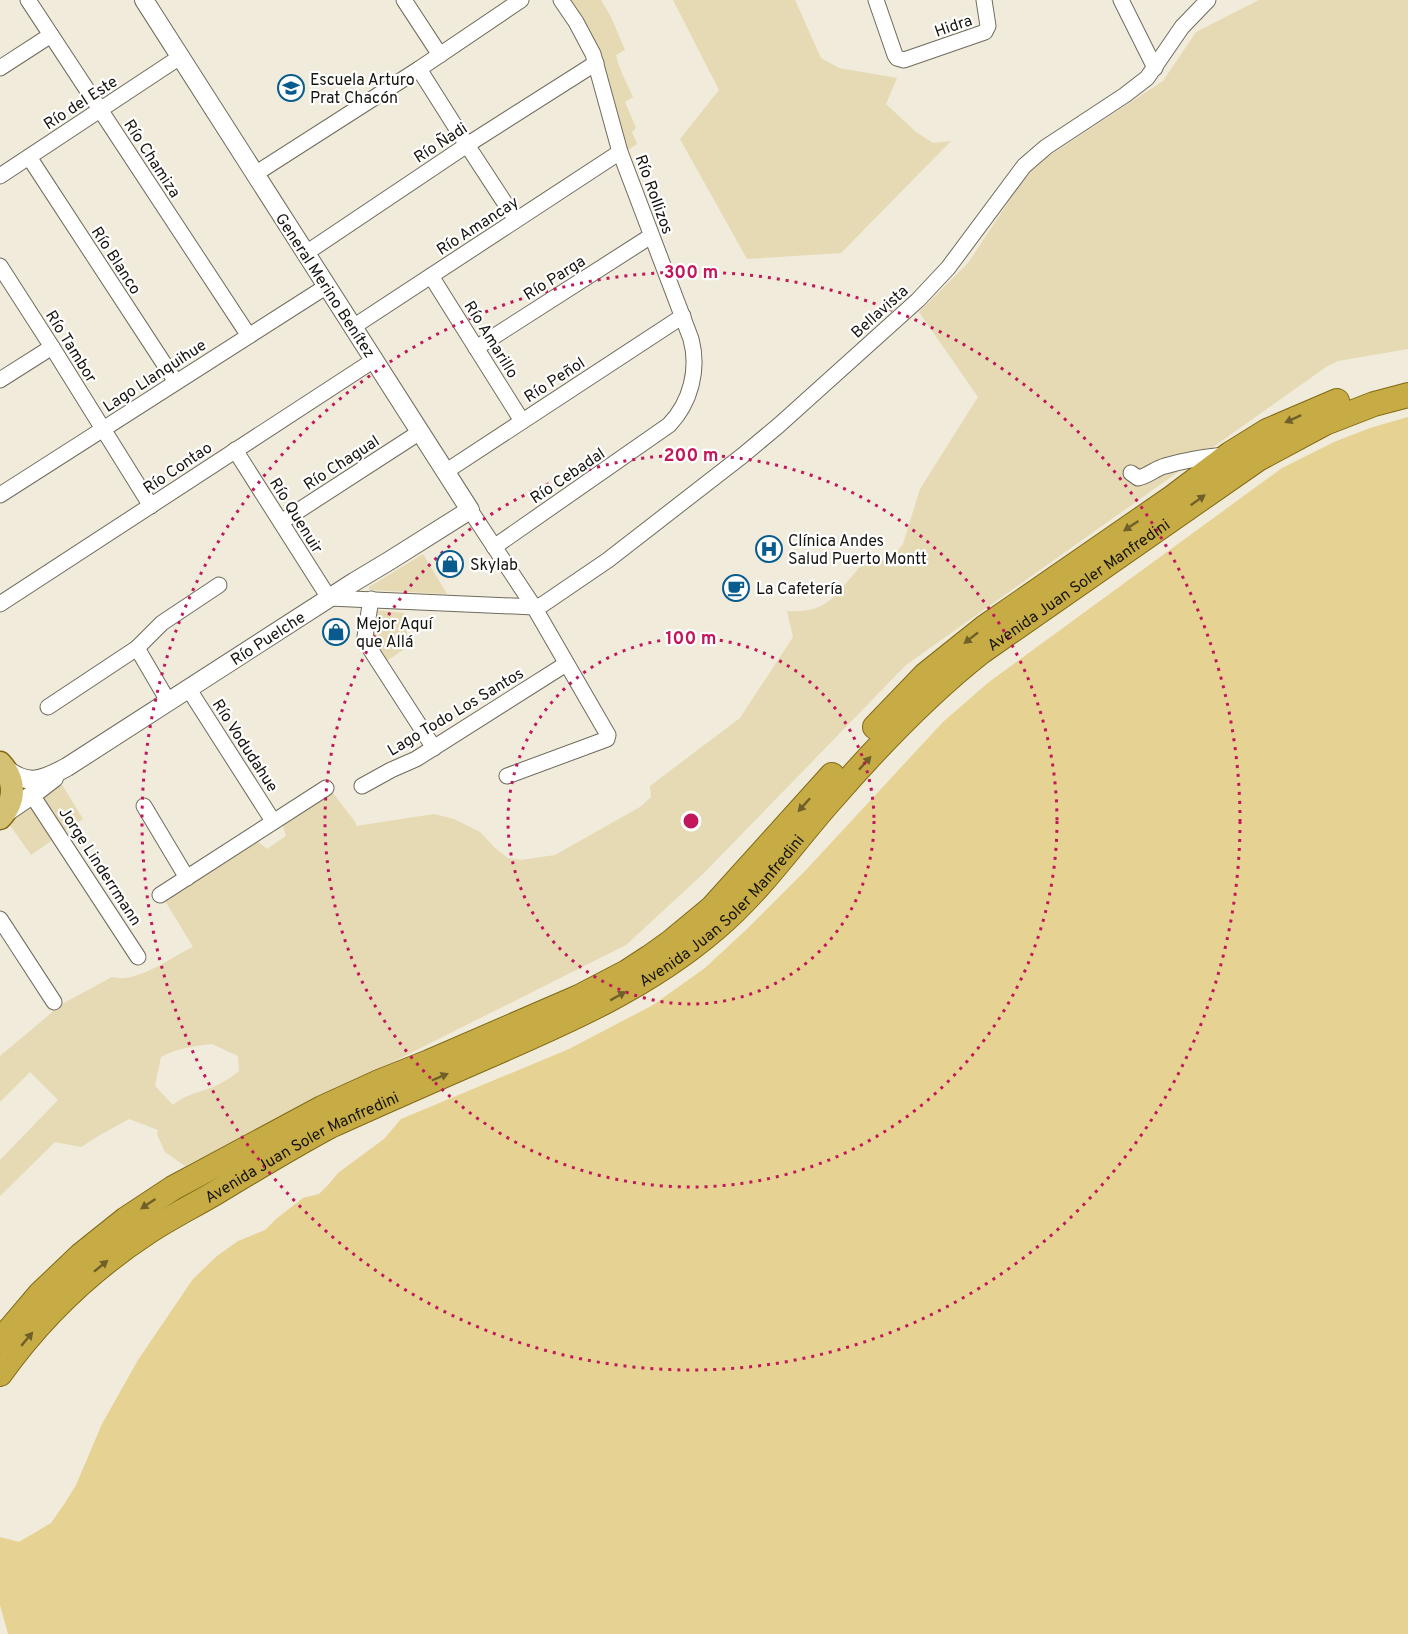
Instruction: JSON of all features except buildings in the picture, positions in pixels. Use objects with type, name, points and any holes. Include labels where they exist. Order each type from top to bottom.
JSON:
[{"type":"highway","name":"Avenida Juan Soler Manfredini","points":[[0,1341],[40,1294],[81,1255],[126,1219],[173,1188],[322,1108],[579,997],[627,972],[671,942],[712,908],[868,735],[926,675],[985,627],[1178,493],[1230,454],[1267,431],[1331,403],[1408,379]]},
{"type":"highway","name":"Avenida Juan Soler Manfredini","points":[[0,1374],[33,1331],[88,1277],[158,1225],[330,1126],[567,1022],[621,994],[662,969],[703,939],[738,907],[899,726],[939,687],[981,652],[1224,481],[1268,453],[1302,434],[1349,413],[1408,395]]},
{"type":"main road","points":[[2,766],[12,783],[12,791],[11,799],[2,816]]},
{"type":"street","name":"Río Chamiza","points":[[28,0],[249,336]]},
{"type":"street","name":"General Merino Benítez","points":[[144,0],[534,607],[608,735],[607,739],[507,777]]},
{"type":"street","points":[[404,0],[440,55]]},
{"type":"street","points":[[255,174],[419,69],[521,0]]},
{"type":"street","name":"Río Rollizos","points":[[561,0],[590,46],[620,152],[694,349],[694,371],[690,390],[676,418],[661,432]]},
{"type":"street","name":"Hidra","points":[[876,0],[895,55],[907,60],[986,32],[988,26],[984,0]]},
{"type":"street","points":[[1121,0],[1155,68]]},
{"type":"street","name":"Bellavista","points":[[534,607],[546,603],[608,560],[778,426],[929,289],[948,268],[1017,174],[1031,159],[1147,78],[1182,27],[1208,0]]},
{"type":"street","points":[[0,68],[51,35]]},
{"type":"street","name":"Río del Este","points":[[0,176],[180,57]]},
{"type":"street","name":"Río Ñadi","points":[[306,253],[596,63]]},
{"type":"street","points":[[419,69],[516,220]]},
{"type":"street","name":"Río Amancay","points":[[353,327],[620,152]]},
{"type":"street","name":"Río Blanco","points":[[29,157],[176,382]]},
{"type":"street","name":"Río Parga","points":[[476,348],[651,236]]},
{"type":"street","name":"Río Tambor","points":[[2,274],[52,347],[151,506]]},
{"type":"street","name":"Río Amarillo","points":[[431,276],[522,421]]},
{"type":"street","name":"Lago Llanquihue","points":[[0,495],[327,286]]},
{"type":"street","name":"Río Peñol","points":[[446,471],[683,316]]},
{"type":"street","points":[[0,380],[52,347]]},
{"type":"street","name":"Río Contao","points":[[0,604],[374,360]]},
{"type":"street","name":"Río Chagual","points":[[281,522],[420,432]]},
{"type":"street","name":"Río Cebadal","points":[[494,547],[661,432]]},
{"type":"street","name":"Río Quenuir","points":[[235,450],[329,598]]},
{"type":"street","points":[[1131,473],[1138,478],[1165,466],[1230,454]]},
{"type":"street","points":[[1165,466],[1175,468],[1182,473],[1182,485],[1178,493]]},
{"type":"street","name":"Río Puelche","points":[[2,766],[19,778],[32,780],[52,775],[67,767],[470,510]]},
{"type":"street","points":[[493,605],[509,592],[510,570]]},
{"type":"street","points":[[48,707],[137,648],[162,623],[219,585]]},
{"type":"street","points":[[329,598],[534,607]]},
{"type":"street","points":[[371,599],[365,641],[434,748]]},
{"type":"street","points":[[137,648],[168,701]]},
{"type":"street","name":"Lago Todo Los Santos","points":[[362,786],[416,759],[566,664]]},
{"type":"street","name":"Río Vodudahue","points":[[188,688],[273,822]]},
{"type":"street","name":"Río Puelche","points":[[2,816],[67,767]]},
{"type":"street","points":[[160,895],[327,788]]},
{"type":"street","name":"Jorge Linderrmann","points":[[32,795],[138,957]]},
{"type":"street","points":[[144,806],[187,878]]},
{"type":"street","points":[[0,919],[54,1002]]},
{"type":"shaded area","points":[[565,0],[601,0],[625,50],[616,55],[633,97],[625,102],[636,128],[632,132],[637,144],[625,152]]},
{"type":"shaded area","points":[[673,0],[795,0],[821,58],[839,68],[897,78],[886,104],[916,132],[933,143],[951,141],[841,253],[747,259],[680,139],[719,90]]},
{"type":"shaded area","points":[[1259,0],[1408,0],[1408,349],[1338,361],[1326,367],[906,665],[704,873],[626,945],[185,1166],[165,1152],[157,1134],[158,1130],[129,1119],[81,1147],[55,1142],[0,1196],[0,1160],[58,1100],[30,1072],[0,1102],[0,1056],[62,1004],[112,977],[132,977],[143,973],[193,947],[164,899],[256,840],[267,849],[286,836],[282,823],[333,793],[356,826],[434,814],[454,819],[480,832],[508,858],[521,860],[555,855],[640,807],[651,797],[650,786],[740,718],[793,637],[787,611],[813,609],[822,605],[837,593],[861,566],[875,564],[895,554],[903,544],[920,489],[978,397],[919,312],[968,263],[1025,177],[1038,163],[1163,81],[1196,32]],"holes":[[[212,1044],[238,1056],[239,1071],[227,1080],[185,1097],[173,1105],[155,1086],[161,1057],[173,1051]]]},
{"type":"shaded area","points":[[1408,417],[1408,1634],[8,1634],[0,1605],[0,1537],[19,1542],[51,1523],[76,1485],[102,1424],[138,1360],[193,1279],[217,1256],[238,1241],[265,1230],[303,1198],[319,1194],[338,1173],[384,1139],[401,1119],[569,1049],[653,1005],[705,968],[748,928],[805,871],[943,722],[989,682],[1282,468],[1334,442]]},
{"type":"shaded area","points":[[423,554],[447,594],[369,589],[369,587]]},
{"type":"shaded area","points":[[374,610],[404,613],[409,646],[385,662],[371,641]]},
{"type":"shaded area","points":[[61,783],[83,819],[63,832],[45,802],[48,793]]},
{"type":"shaded area","points":[[31,806],[54,839],[31,855],[7,821]]},
{"type":"place","name":"Escuela Arturo Prat Chacón","points":[[291,88]]},
{"type":"place","name":"Clínica Andes Salud Puerto Montt","points":[[769,549]]},
{"type":"place","name":"Skylab","points":[[450,564]]},
{"type":"place","name":"La Cafetería","points":[[736,588]]},
{"type":"place","name":"Mejor Aquí que Allá","points":[[336,632]]}]
